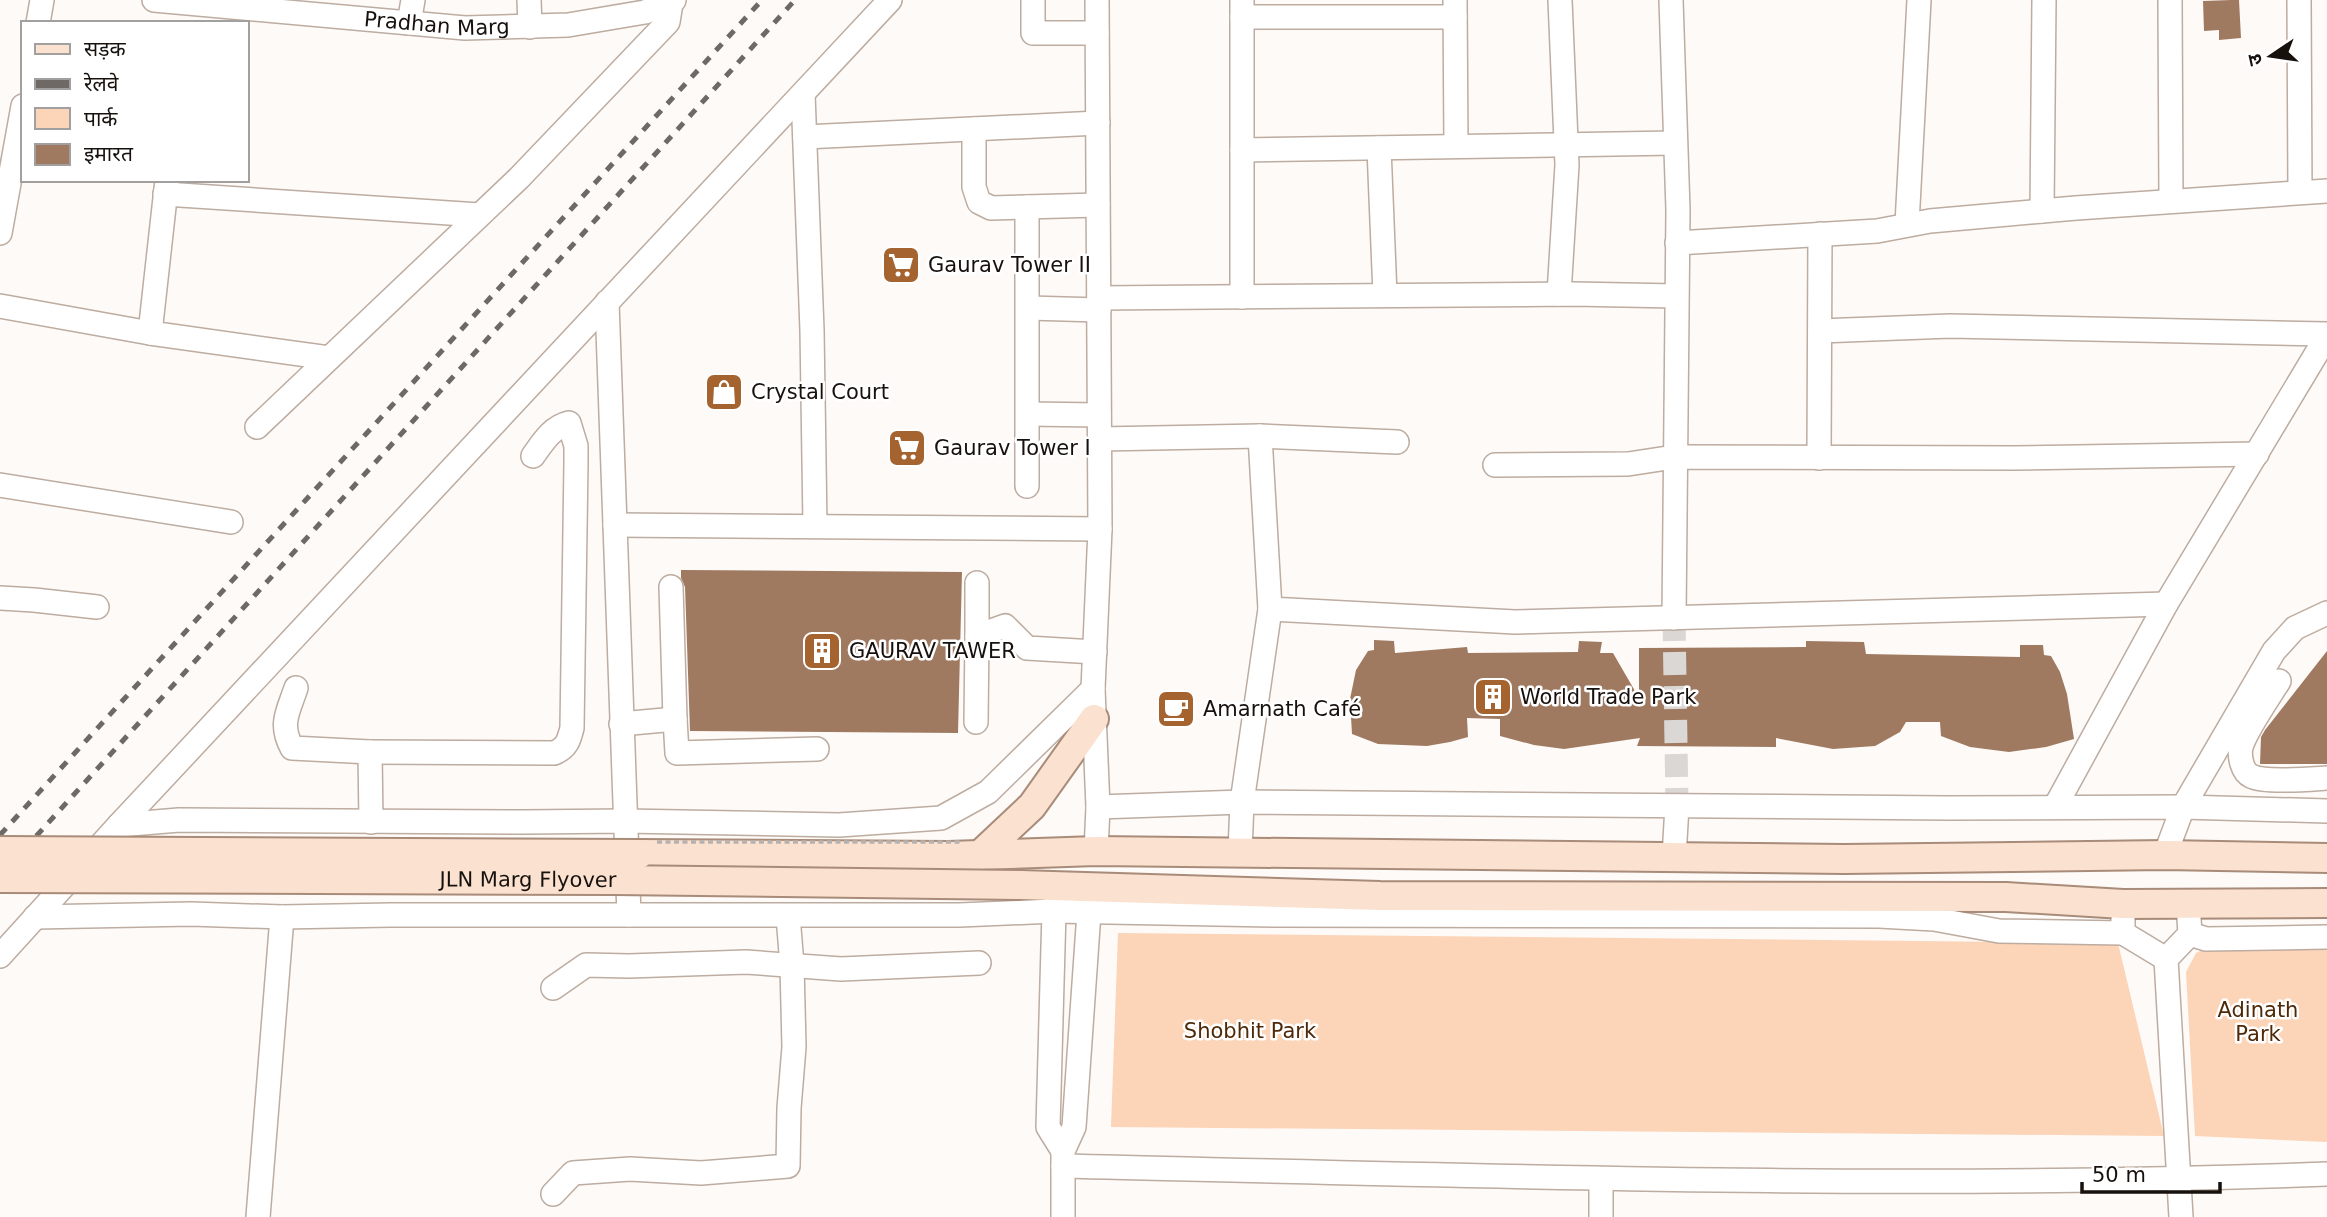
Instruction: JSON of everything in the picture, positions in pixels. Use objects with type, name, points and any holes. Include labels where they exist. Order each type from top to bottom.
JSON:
[{"type":"main road","points":[[981,855],[1032,806],[1094,719]]},
{"type":"main road","name":"JLN Marg Flyover","points":[[0,851],[948,856],[1096,851],[1844,859],[2165,855],[2327,858]]},
{"type":"main road","name":"JLN Marg Flyover","points":[[0,878],[614,880],[1020,885],[1055,898],[1090,899],[1380,896],[1957,910],[2006,897],[2123,904],[2327,903]]},
{"type":"street","points":[[38,21],[42,0]]},
{"type":"street","name":"Pradhan Marg","points":[[154,0],[193,14],[266,5],[465,28],[568,26],[625,17],[672,1]]},
{"type":"street","points":[[409,23],[413,0]]},
{"type":"street","points":[[529,0],[530,27]]},
{"type":"street","points":[[0,956],[119,825],[890,0]]},
{"type":"street","points":[[1033,0],[1033,33],[1097,33]]},
{"type":"street","points":[[1096,851],[1098,807],[1093,689],[1100,529],[1097,0]]},
{"type":"street","points":[[1559,294],[1567,165],[1560,0]]},
{"type":"street","points":[[1671,0],[1677,243],[1674,618]]},
{"type":"street","points":[[1907,224],[1919,0]]},
{"type":"street","points":[[2042,211],[2044,0]]},
{"type":"street","points":[[2170,0],[2171,201]]},
{"type":"street","points":[[2299,0],[2300,192]]},
{"type":"street","points":[[257,427],[519,178],[668,22],[672,1]]},
{"type":"street","points":[[1242,297],[1242,9],[1455,8],[1455,146]]},
{"type":"street","points":[[803,93],[815,526]]},
{"type":"street","points":[[0,233],[7,158],[21,112]]},
{"type":"street","points":[[805,137],[1098,123]]},
{"type":"street","points":[[974,129],[974,187],[979,202],[991,208],[1098,205]]},
{"type":"street","points":[[1242,150],[1675,143]]},
{"type":"street","points":[[1379,148],[1385,295]]},
{"type":"street","points":[[150,332],[166,187],[479,215]]},
{"type":"street","points":[[1677,243],[1877,231],[1907,224],[2042,211],[2327,191]]},
{"type":"street","points":[[1027,207],[1027,486]]},
{"type":"street","points":[[1819,458],[1820,234]]},
{"type":"street","points":[[1029,308],[1242,297],[1559,294],[1676,296]]},
{"type":"street","points":[[607,302],[629,915]]},
{"type":"street","points":[[0,306],[150,332],[329,358]]},
{"type":"street","points":[[1820,331],[1950,326],[2327,335],[2166,604],[2055,807]]},
{"type":"street","points":[[1028,414],[1099,415]]},
{"type":"street","points":[[296,688],[284,722],[285,735],[292,748],[370,752],[554,753],[569,743],[572,728],[576,446],[569,424],[552,431],[533,456]]},
{"type":"street","points":[[1100,439],[1260,436],[1397,442]]},
{"type":"street","points":[[1240,852],[1242,802],[1270,609],[1260,436]]},
{"type":"street","points":[[1494,465],[1628,464],[1674,457],[2014,458],[2256,454]]},
{"type":"street","points":[[0,485],[231,522]]},
{"type":"street","points":[[615,524],[1100,529]]},
{"type":"street","points":[[976,722],[977,583]]},
{"type":"street","points":[[671,587],[677,753],[817,749]]},
{"type":"street","points":[[0,598],[97,607]]},
{"type":"street","points":[[1270,609],[1515,622],[2166,604]]},
{"type":"street","points":[[2165,855],[2183,807],[2274,651],[2295,628],[2327,613]]},
{"type":"street","points":[[977,636],[1005,626],[1027,648],[1095,652]]},
{"type":"street","points":[[2279,681],[2241,748],[2246,773],[2263,779],[2327,778]]},
{"type":"street","points":[[119,825],[180,820],[625,821],[839,825],[941,818],[988,792],[1093,689]]},
{"type":"street","points":[[621,724],[674,719]]},
{"type":"street","points":[[370,752],[371,822]]},
{"type":"street","points":[[1098,807],[1242,802],[2183,807],[2327,811]]},
{"type":"street","points":[[1674,857],[1677,806]]},
{"type":"street","points":[[35,917],[960,915],[1055,898],[1048,1127],[1063,1159]]},
{"type":"street","points":[[1063,1217],[1063,1159],[1074,1127],[1090,899]]},
{"type":"street","points":[[2182,1217],[2166,959],[2190,934],[2188,903]]},
{"type":"street","points":[[2123,904],[2123,933]]},
{"type":"street","points":[[1957,910],[1999,931],[2123,933],[2166,959]]},
{"type":"street","points":[[553,1194],[573,1173],[630,1169],[701,1173],[788,1166],[794,1047],[788,916]]},
{"type":"street","points":[[258,1217],[282,918]]},
{"type":"street","points":[[2190,934],[2206,939],[2327,937]]},
{"type":"street","points":[[553,988],[586,965],[746,962],[841,969],[979,963]]},
{"type":"street","points":[[1063,1159],[1601,1179],[1885,1182],[2180,1180],[2327,1174]]},
{"type":"street","points":[[1601,1179],[1601,1217]]},
{"type":"green space","name":"Shobhit Park","points":[[1118,933],[2118,943],[2164,1136],[1111,1127]]},
{"type":"green space","name":"Adinath Park","points":[[2207,948],[2327,948],[2327,1142],[2195,1136],[2186,972],[2196,953]]},
{"type":"building","points":[[2239,0],[2241,38],[2219,40],[2219,30],[2204,31],[2203,1]]},
{"type":"building","name":"GAURAV TAWER","points":[[681,570],[962,572],[958,733],[690,731],[685,587]]},
{"type":"building","points":[[1374,640],[1394,641],[1395,653],[1467,647],[1468,653],[1578,652],[1579,641],[1602,642],[1600,653],[1613,653],[1639,698],[1639,648],[1806,647],[1806,641],[1864,642],[1866,654],[2020,657],[2020,645],[2043,645],[2044,655],[2051,656],[2060,672],[2067,694],[2074,739],[2046,747],[2009,752],[1970,747],[1941,736],[1940,722],[1906,722],[1900,732],[1875,746],[1833,749],[1776,738],[1776,747],[1637,746],[1640,738],[1564,749],[1500,736],[1500,719],[1467,718],[1468,737],[1427,746],[1378,744],[1352,734],[1350,699],[1356,670],[1368,651],[1374,650]]},
{"type":"building","points":[[2327,651],[2327,764],[2260,764],[2261,737],[2265,730]]},
{"type":"tunnel","points":[[1674,618],[1677,806]]},
{"type":"railway","points":[[0,835],[762,0]]},
{"type":"railway","points":[[0,876],[795,0]]},
{"type":"place","name":"Gaurav Tower II","points":[[901,265]]},
{"type":"place","name":"Crystal Court","points":[[724,392]]},
{"type":"place","name":"Gaurav Tower I","points":[[907,448]]},
{"type":"place","name":"GAURAV TAWER","points":[[822,651]]},
{"type":"place","name":"World Trade Park","points":[[1493,697]]},
{"type":"place","name":"Amarnath Café","points":[[1176,709]]}]
